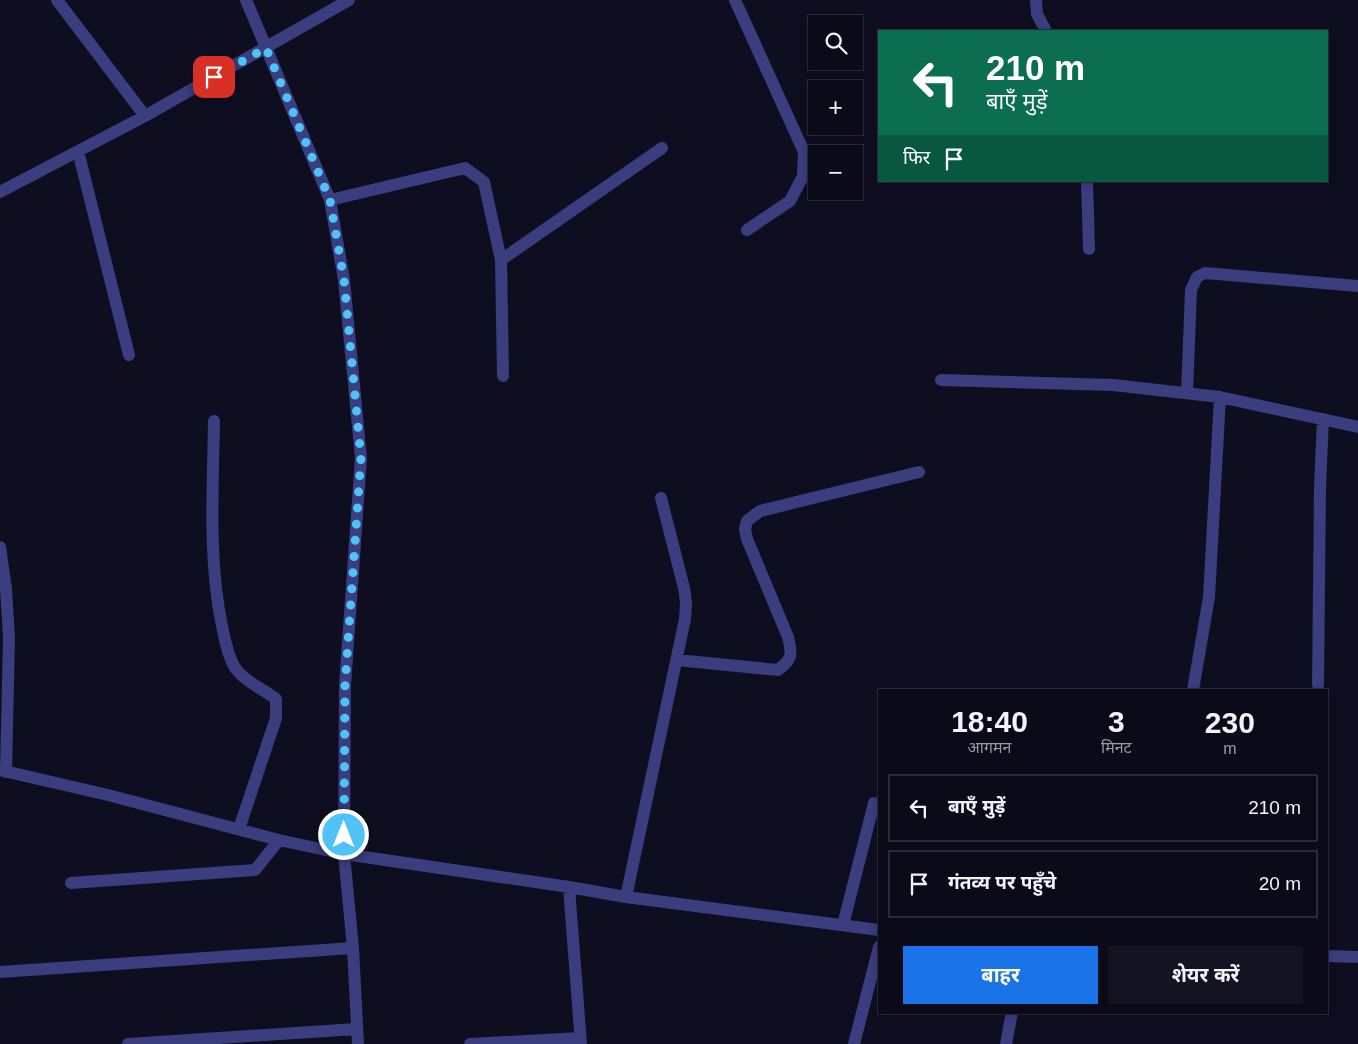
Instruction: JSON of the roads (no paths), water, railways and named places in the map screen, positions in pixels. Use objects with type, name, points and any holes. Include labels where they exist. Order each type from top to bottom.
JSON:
[{"type":"street","points":[[57,0],[145,116]]},
{"type":"street","points":[[246,0],[330,200],[344,280],[361,458],[345,685],[344,854],[353,948],[358,1044]]},
{"type":"street","points":[[735,0],[804,152],[803,176],[790,201],[747,230]]},
{"type":"street","points":[[1036,0],[1037,14],[1045,30]]},
{"type":"street","points":[[0,192],[145,116],[266,48],[344,1]]},
{"type":"street","points":[[501,260],[662,148]]},
{"type":"street","points":[[78,151],[129,355]]},
{"type":"street","points":[[330,200],[465,168],[484,182],[501,260],[503,376]]},
{"type":"street","points":[[1087,182],[1089,249]]},
{"type":"street","points":[[1187,393],[1191,290],[1198,277],[1205,273],[1358,286]]},
{"type":"street","points":[[941,380],[1113,385],[1220,396],[1358,426]]},
{"type":"street","points":[[1193,689],[1209,597],[1220,396]]},
{"type":"street","points":[[1318,685],[1320,487],[1323,419]]},
{"type":"street","points":[[214,421],[212,549],[220,617],[228,652],[240,675],[276,699],[277,708],[276,718],[239,829]]},
{"type":"street","points":[[677,660],[778,670],[788,663],[792,651],[788,637],[747,539],[745,529],[747,520],[760,511],[919,472]]},
{"type":"street","points":[[626,897],[685,619],[686,602],[661,498]]},
{"type":"street","points":[[0,547],[6,588],[9,637],[3,771],[108,795],[279,840],[344,854],[569,886],[626,897],[878,930]]},
{"type":"street","points":[[843,925],[874,804]]},
{"type":"street","points":[[71,883],[256,870],[279,840]]},
{"type":"street","points":[[470,1044],[580,1041],[569,886]]},
{"type":"street","points":[[0,972],[353,948]]},
{"type":"street","points":[[854,1044],[878,951]]},
{"type":"street","points":[[1328,956],[1358,957]]},
{"type":"street","points":[[1006,1044],[1012,1014]]},
{"type":"street","points":[[128,1044],[356,1029]]}]
